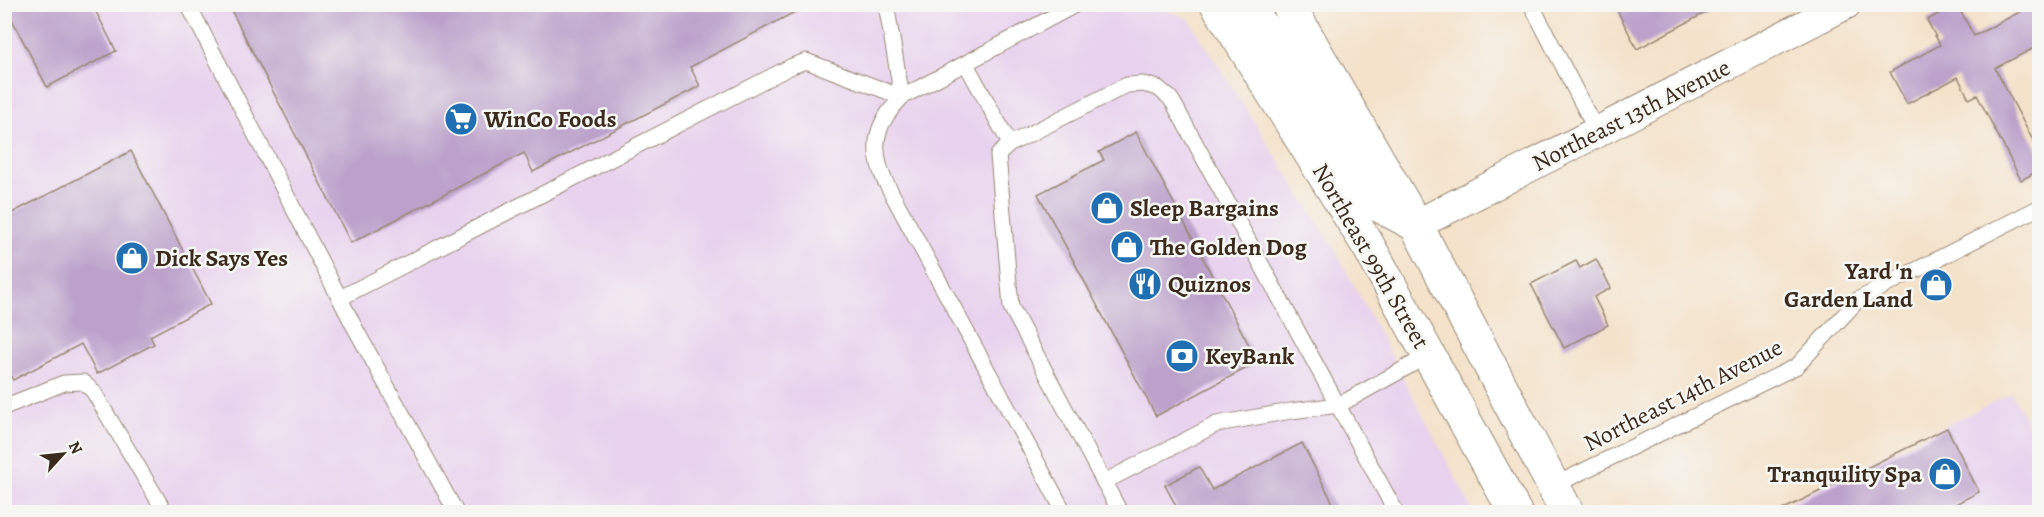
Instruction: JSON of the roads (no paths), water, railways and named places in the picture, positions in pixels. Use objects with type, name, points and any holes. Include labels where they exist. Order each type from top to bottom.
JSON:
[{"type":"main road","name":"Northeast 99th Street","points":[[1217,4],[1369,247],[1515,513]]},
{"type":"main road","points":[[1243,4],[1269,34],[1367,199],[1416,225]]},
{"type":"main road","name":"Northeast 99th Street","points":[[1288,4],[1416,225],[1560,499]]},
{"type":"street","name":"Northeast 13th Avenue","points":[[1416,225],[1846,4]]},
{"type":"lane","points":[[188,4],[340,298],[456,513]]},
{"type":"lane","points":[[886,4],[903,97]]},
{"type":"lane","points":[[1064,513],[879,167],[876,143],[879,131],[891,109],[903,97],[1077,4]]},
{"type":"lane","points":[[1531,4],[1597,132]]},
{"type":"lane","points":[[340,298],[799,63],[806,61],[903,97]]},
{"type":"lane","points":[[966,64],[1010,144]]},
{"type":"lane","points":[[1120,513],[1011,307],[998,155],[1010,144],[1127,85],[1145,84],[1164,92],[1174,104],[1396,513]]},
{"type":"lane","name":"Northeast 14th Avenue","points":[[1560,499],[1797,366],[1859,299],[2040,207]]},
{"type":"lane","points":[[1104,482],[1217,424],[1339,405],[1429,355]]},
{"type":"lane","points":[[4,406],[64,383],[83,382],[93,392],[165,513]]},
{"type":"place","name":"WinCo Foods","points":[[461,119]]},
{"type":"place","name":"Sleep Bargains","points":[[1107,208]]},
{"type":"place","name":"The Golden Dog","points":[[1127,247]]},
{"type":"place","name":"Dick Says Yes","points":[[132,258]]},
{"type":"place","name":"Quiznos","points":[[1145,284]]},
{"type":"place","name":"Yard 'n Garden Land","points":[[1936,285]]},
{"type":"place","name":"KeyBank","points":[[1182,356]]},
{"type":"place","name":"Tranquility Spa","points":[[1945,474]]}]
